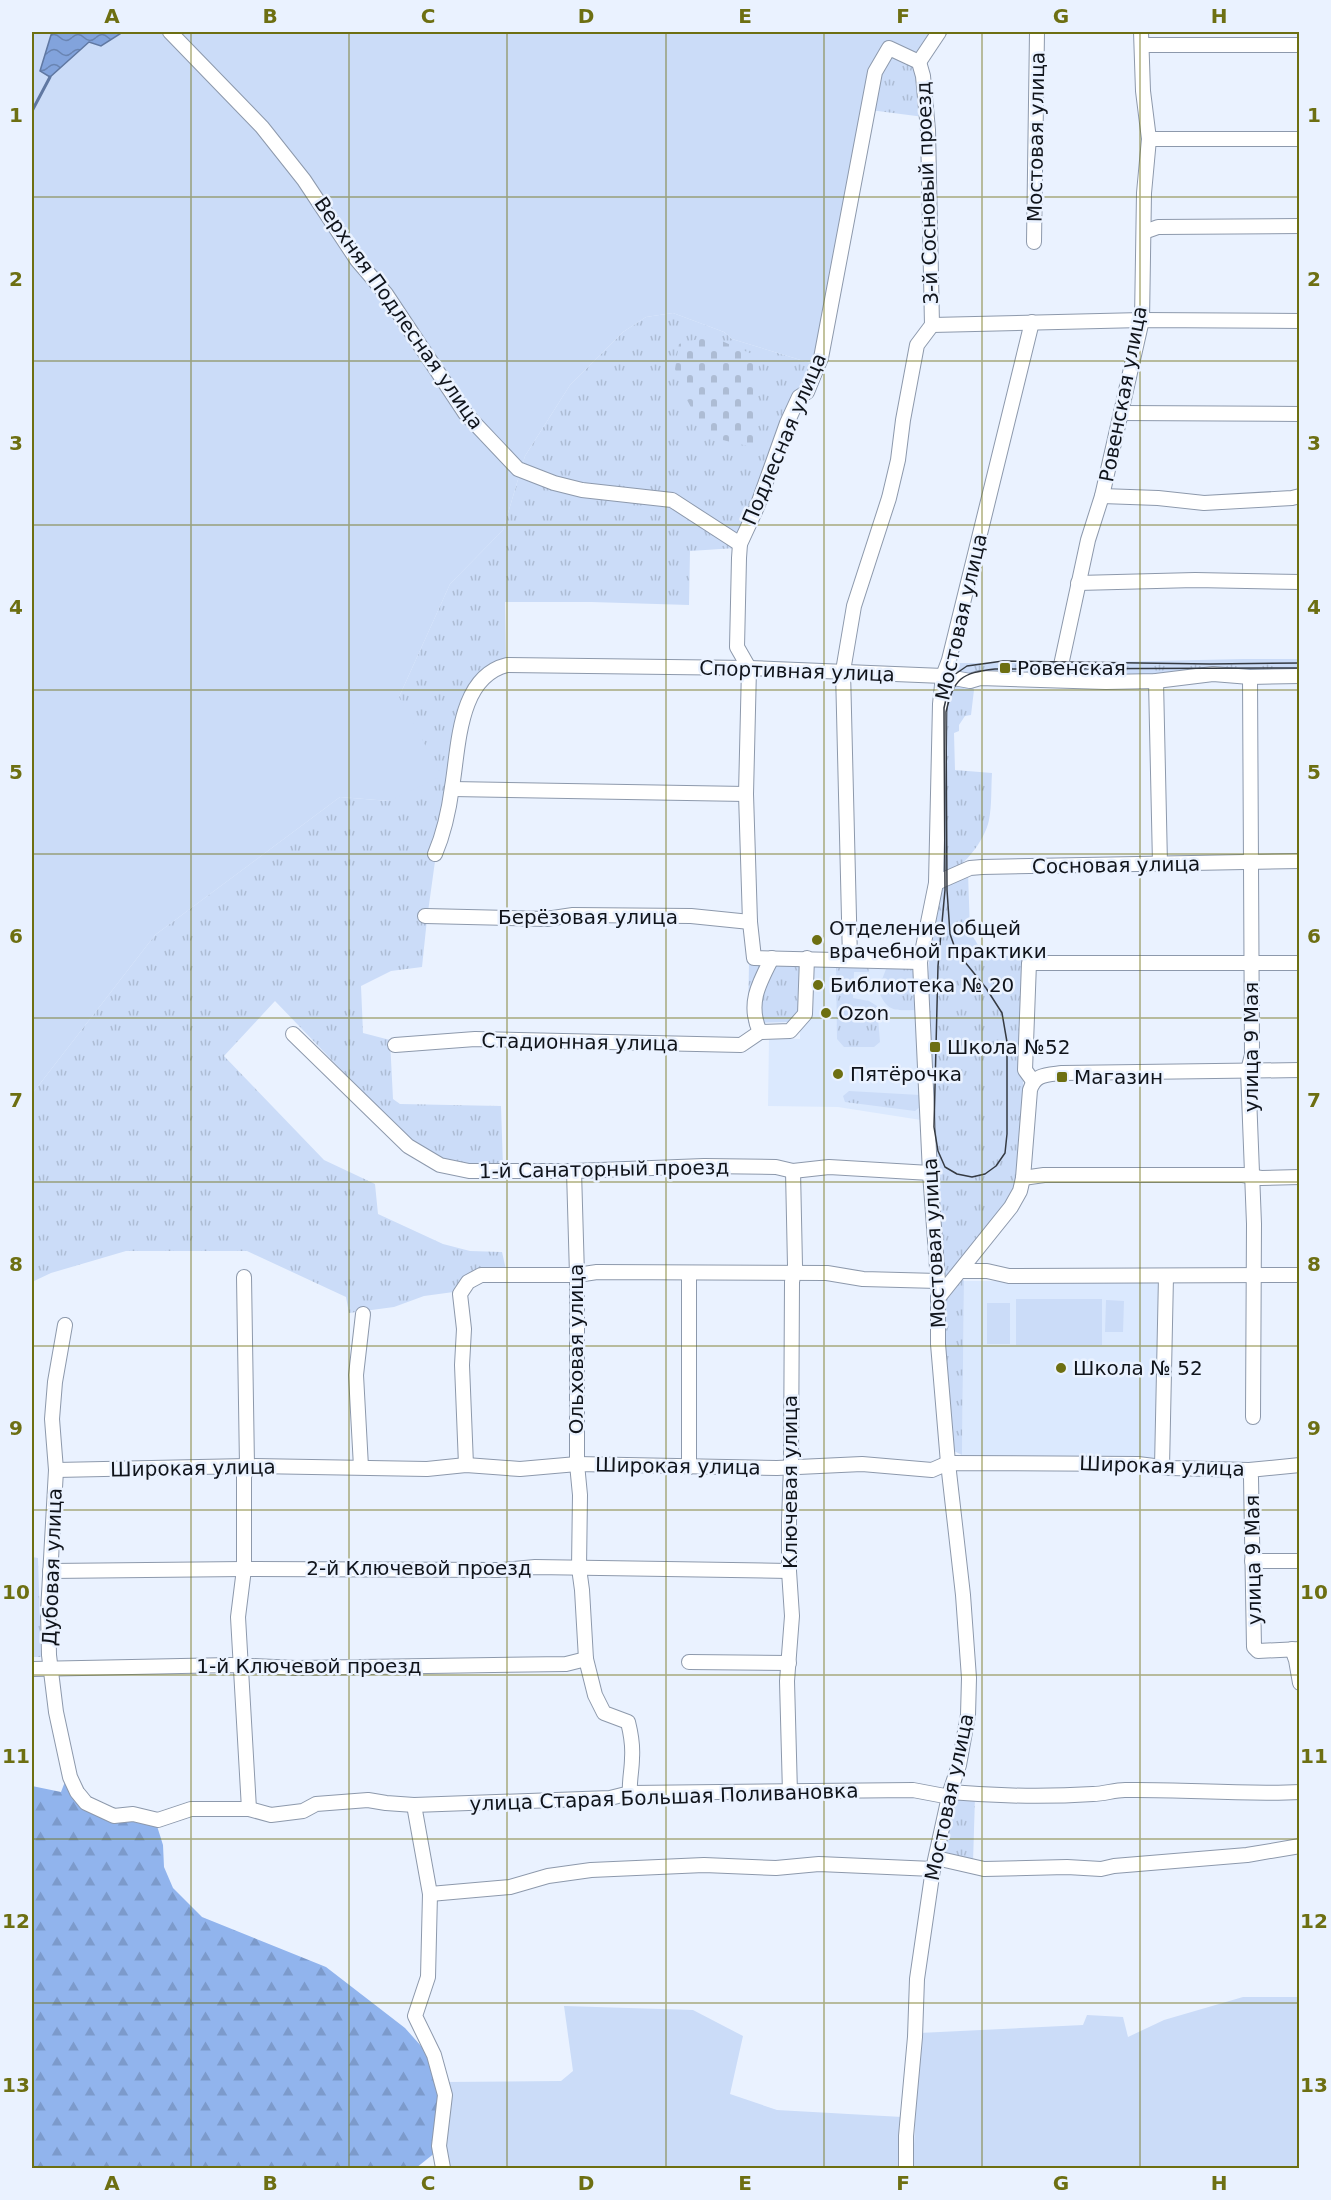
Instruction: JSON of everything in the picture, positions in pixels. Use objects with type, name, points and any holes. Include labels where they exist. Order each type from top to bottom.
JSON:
[{"type":"street","name":"Верхняя Подлесная улица","points":[[170,32],[262,127],[304,180],[357,260],[386,294],[465,413],[518,469],[554,483],[582,490],[672,500],[740,544]]},
{"type":"street","name":"3-й Сосновый проезд","points":[[850,960],[843,671],[854,606],[889,498],[898,460],[917,345],[932,325],[928,130],[923,75],[919,62],[939,32]]},
{"type":"street","name":"Мостовая улица","points":[[1034,242],[1037,32]]},
{"type":"street","points":[[1142,38],[1299,45]]},
{"type":"street","name":"Ровенская улица","points":[[1058,679],[1088,540],[1102,496],[1142,320],[1144,193],[1149,139],[1143,90],[1142,38]]},
{"type":"street","name":"Подлесная улица","points":[[772,958],[754,958],[750,922],[746,794],[749,668],[737,647],[740,544],[757,507],[787,423],[799,397],[807,393],[821,358],[875,72],[889,48],[919,62]]},
{"type":"street","points":[[1149,139],[1299,139]]},
{"type":"street","points":[[1144,232],[1158,226],[1299,226]]},
{"type":"street","points":[[932,325],[1142,320],[1299,321]]},
{"type":"street","name":"Мостовая улица","points":[[906,2169],[917,1979],[934,1863],[959,1766],[968,1715],[969,1678],[938,1344],[938,1281],[930,1173],[920,962],[936,883],[940,705],[943,676],[949,660],[1032,322]]},
{"type":"street","points":[[1121,413],[1299,414]]},
{"type":"street","points":[[1102,496],[1158,498],[1204,503],[1299,496]]},
{"type":"street","points":[[1078,584],[1195,580],[1299,582]]},
{"type":"street","name":"Спортивная улица","points":[[435,854],[442,836],[452,789],[462,720],[472,693],[487,674],[496,667],[507,665],[749,668],[943,676],[970,681],[980,678],[1106,682],[1156,681],[1213,674],[1250,677],[1299,676]]},
{"type":"street","name":"улица 9 Мая","points":[[1250,677],[1252,1055],[1248,1070],[1254,1224],[1253,1417]]},
{"type":"street","points":[[1156,681],[1160,864]]},
{"type":"street","points":[[452,789],[746,794]]},
{"type":"street","name":"Сосновая улица","points":[[936,883],[970,868],[982,867],[1299,861]]},
{"type":"street","name":"Берёзовая улица","points":[[425,916],[546,919],[573,915],[691,916],[750,922]]},
{"type":"street","points":[[807,958],[805,1014],[790,1031],[760,1032],[754,1019],[755,998],[759,983],[772,958],[807,958],[920,962]]},
{"type":"street","points":[[938,1298],[1011,1207],[1020,1191],[1031,1086],[1025,1070],[1029,963],[1299,963]]},
{"type":"street","name":"Стадионная улица","points":[[395,1044],[476,1040],[741,1045],[760,1032]]},
{"type":"street","name":"1-й Санаторный проезд","points":[[293,1034],[408,1146],[440,1165],[469,1171],[574,1172],[704,1166],[776,1167],[793,1171],[829,1167],[930,1173]]},
{"type":"street","points":[[1031,1086],[1040,1076],[1062,1072],[1299,1070]]},
{"type":"street","name":"Ключевая улица","points":[[790,1793],[787,1703],[792,1616],[789,1571],[791,1338],[794,1273],[793,1171]]},
{"type":"street","name":"Ольховая улица","points":[[574,1172],[577,1275],[576,1464],[580,1495],[579,1568],[585,1659],[604,1713],[628,1722],[633,1743],[629,1779],[630,1793]]},
{"type":"street","points":[[1023,1178],[1056,1175],[1299,1177]]},
{"type":"street","points":[[961,1270],[987,1271],[1009,1276],[1299,1275]]},
{"type":"street","points":[[466,1465],[462,1365],[464,1329],[460,1294],[468,1282],[481,1275],[577,1275],[597,1272],[827,1273],[862,1279],[938,1281]]},
{"type":"street","points":[[689,1274],[689,1467]]},
{"type":"street","points":[[1162,1467],[1166,1276]]},
{"type":"street","points":[[244,1277],[248,1466],[244,1477],[244,1569],[238,1617],[249,1809]]},
{"type":"street","points":[[361,1467],[356,1375],[363,1314]]},
{"type":"street","name":"Дубовая улица","points":[[65,1325],[52,1419],[56,1470],[48,1612],[49,1655],[56,1712],[70,1777],[77,1792],[86,1803]]},
{"type":"street","name":"Широкая улица","points":[[56,1470],[248,1466],[427,1469],[466,1465],[520,1469],[576,1464],[777,1468],[862,1464],[932,1470],[948,1463],[1138,1464],[1249,1470],[1299,1466]]},
{"type":"street","name":"улица 9 Мая","points":[[1249,1470],[1254,1647],[1256,1650],[1296,1649]]},
{"type":"street","points":[[1252,1561],[1299,1561]]},
{"type":"street","name":"2-й Ключевой проезд","points":[[50,1571],[502,1570],[535,1567],[789,1571]]},
{"type":"street","points":[[1296,1649],[1299,1683]]},
{"type":"street","name":"1-й Ключевой проезд","points":[[32,1669],[52,1667],[296,1668],[566,1664],[585,1659]]},
{"type":"street","points":[[689,1662],[789,1663]]},
{"type":"street","name":"улица Старая Большая Поливановка","points":[[86,1803],[114,1816],[133,1814],[158,1820],[191,1809],[249,1809],[271,1815],[303,1811],[316,1804],[368,1800],[414,1804],[610,1798],[630,1793],[913,1790],[950,1794],[1025,1795],[1094,1794],[1121,1790],[1220,1791],[1256,1794],[1299,1792]]},
{"type":"street","points":[[414,1804],[430,1894],[428,1977],[416,2016],[434,2055],[445,2095],[439,2146],[443,2169]]},
{"type":"street","points":[[430,1894],[510,1887],[548,1876],[591,1870],[704,1865],[776,1868],[819,1864],[934,1863],[984,1869],[1067,1867],[1101,1869],[1246,1854],[1299,1846]]},
{"type":"shaded area","points":[[801,961],[915,967],[921,1120],[838,1107],[768,1106],[769,1038],[800,1039]]},
{"type":"shaded area","name":"Школа № 52","points":[[964,1281],[1161,1281],[1158,1459],[969,1457],[962,1455]]},
{"type":"green space","points":[[32,32],[935,32],[918,56],[881,46],[817,365],[732,339],[724,332],[673,313],[646,317],[623,332],[570,385],[525,456],[503,530],[450,584],[399,697],[442,776],[389,801],[340,797],[155,935],[32,1094]]},
{"type":"green space","points":[[894,53],[918,66],[924,117],[870,110],[881,67]]},
{"type":"green space","points":[[673,313],[724,332],[732,339],[817,365],[736,548],[690,551],[689,605],[505,602],[506,659],[495,662],[486,670],[447,775],[422,967],[391,971],[361,986],[363,1033],[390,1040],[393,1099],[400,1104],[501,1106],[503,1167],[442,1162],[403,1134],[275,1001],[224,1056],[324,1160],[375,1184],[378,1214],[443,1244],[470,1251],[502,1252],[507,1274],[480,1274],[461,1291],[424,1296],[394,1307],[349,1313],[346,1297],[247,1251],[126,1251],[51,1273],[32,1282],[32,1094],[155,935],[340,797],[389,801],[399,697],[450,584],[503,530],[525,456],[570,385],[623,332],[646,317]]},
{"type":"green space","points":[[710,336],[759,357],[756,448],[706,436],[685,396],[675,369],[679,344]]},
{"type":"green space","points":[[1300,659],[1299,671],[1156,678],[956,676],[952,670],[957,663]]},
{"type":"green space","points":[[951,682],[972,684],[974,690],[971,715],[965,716],[959,725],[959,731],[954,733],[955,770],[992,773],[991,802],[989,820],[983,837],[964,862],[942,876],[947,688]]},
{"type":"green space","points":[[968,872],[970,932],[983,953],[1024,958],[1023,1118],[1019,1172],[1015,1188],[1005,1205],[947,1276],[943,1275],[932,1107],[928,979],[931,926],[941,889]]},
{"type":"green space","points":[[801,961],[801,1015],[794,1022],[748,1023],[749,962]]},
{"type":"green space","points":[[836,962],[868,966],[869,972],[854,972],[853,998],[869,1001],[877,1006],[880,1042],[874,1047],[844,1047],[837,1039]]},
{"type":"green space","points":[[892,963],[915,967],[918,1010],[894,1009],[889,1007],[882,998],[878,990],[886,969]]},
{"type":"green space","points":[[849,1091],[920,1095],[920,1107],[915,1111],[845,1102],[843,1096]]},
{"type":"green space","points":[[961,1277],[964,1281],[962,1455],[954,1451],[952,1446],[942,1306],[945,1297]]},
{"type":"green space","points":[[1016,1299],[1102,1299],[1102,1345],[1016,1345]]},
{"type":"green space","points":[[1106,1300],[1124,1301],[1123,1332],[1105,1332]]},
{"type":"green space","points":[[987,1303],[1010,1303],[1010,1344],[987,1344]]},
{"type":"green space","points":[[32,1557],[38,1558],[41,1657],[32,1657]]},
{"type":"green space","points":[[66,1779],[77,1803],[118,1819],[157,1826],[163,1845],[164,1867],[173,1888],[202,1917],[326,1967],[405,2028],[430,2056],[440,2096],[436,2152],[416,2168],[32,2168],[32,1786],[61,1792]]},
{"type":"green space","points":[[964,1796],[975,1797],[973,1863],[944,1854],[942,1850],[954,1800]]},
{"type":"green space","points":[[1243,1997],[1299,1997],[1299,2168],[913,2168],[919,2033],[1083,2025],[1087,2015],[1123,2017],[1128,2037],[1164,2020]]},
{"type":"green space","points":[[564,2006],[693,2010],[743,2036],[730,2094],[777,2110],[902,2117],[902,2168],[444,2168],[444,2082],[561,2081],[573,2071]]},
{"type":"water","points":[[54,32],[123,32],[101,46],[89,42],[50,77],[40,71],[51,35]]},
{"type":"waterway","points":[[32,111],[50,77]]},
{"type":"tram line","points":[[1300,663],[1003,661],[967,666],[951,677],[944,708],[945,890],[938,966],[934,1127],[938,1151],[945,1167],[957,1174],[972,1177],[985,1174],[996,1166],[1005,1153],[1007,1134],[1007,1042],[1002,1013],[986,988],[956,951],[950,934],[947,890],[946,712],[956,685],[967,675],[995,669],[1300,668]]},
{"type":"place","name":"Ровенская","points":[[1005,668]]},
{"type":"place","name":"Отделение общей врачебной практики","points":[[817,940]]},
{"type":"place","name":"Библиотека № 20","points":[[818,985]]},
{"type":"place","name":"Ozon","points":[[826,1013]]},
{"type":"place","name":"Школа №52","points":[[935,1047]]},
{"type":"place","name":"Пятёрочка","points":[[838,1074]]},
{"type":"place","name":"Магазин","points":[[1062,1077]]},
{"type":"place","name":"Школа № 52","points":[[1061,1368]]}]
